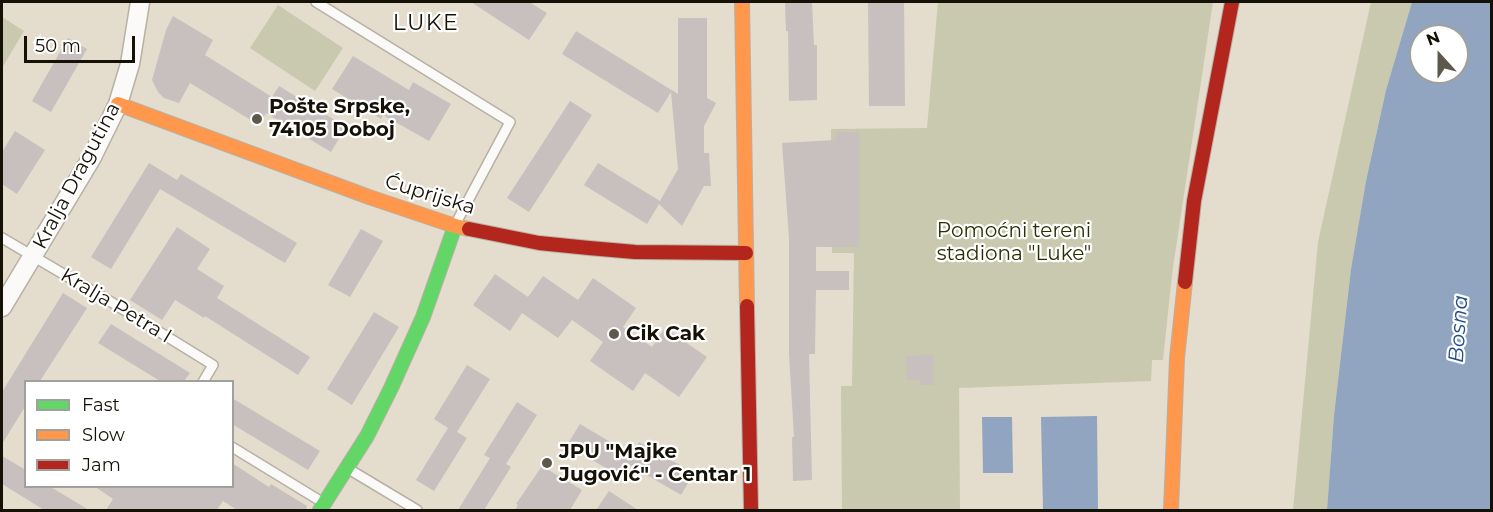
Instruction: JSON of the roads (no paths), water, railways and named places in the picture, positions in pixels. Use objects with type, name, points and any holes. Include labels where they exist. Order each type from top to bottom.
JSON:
[{"type":"street","name":"Kralja Dragutina","points":[[2,307],[92,157],[118,104],[130,64],[140,2]]},
{"type":"street","points":[[742,2],[752,510]]},
{"type":"street","points":[[1171,510],[1177,358],[1194,201],[1232,2]]},
{"type":"street","name":"Ćuprijska","points":[[118,104],[369,197],[455,226],[539,243],[589,248],[635,252],[746,253]]},
{"type":"street","points":[[322,507],[347,468],[386,397],[418,327],[455,226]]},
{"type":"lane","points":[[316,2],[510,122],[455,226]]},
{"type":"lane","name":"Kralja Petra I","points":[[2,238],[213,365],[204,380]]},
{"type":"lane","points":[[234,448],[322,507]]},
{"type":"lane","points":[[347,468],[417,510]]},
{"type":"water","name":"Bosna","points":[[1412,2],[1491,2],[1491,510],[1327,510],[1334,415],[1351,269],[1366,181],[1386,90]]},
{"type":"water","points":[[1097,416],[1098,510],[1043,510],[1041,417]]},
{"type":"water","points":[[982,417],[1012,417],[1013,473],[983,473]]},
{"type":"place","name":"Pošte Srpske, 74105 Doboj","points":[[257,119]]},
{"type":"place","name":"Cik Cak","points":[[614,334]]},
{"type":"place","name":"JPU \"Majke Jugović\" - Centar 1","points":[[547,463]]},
{"type":"district","name":"LUKE","points":[[426,24]]},
{"type":"park label","name":"Pomoćni tereni stadiona \"Luke\"","points":[[1014,242]]}]
